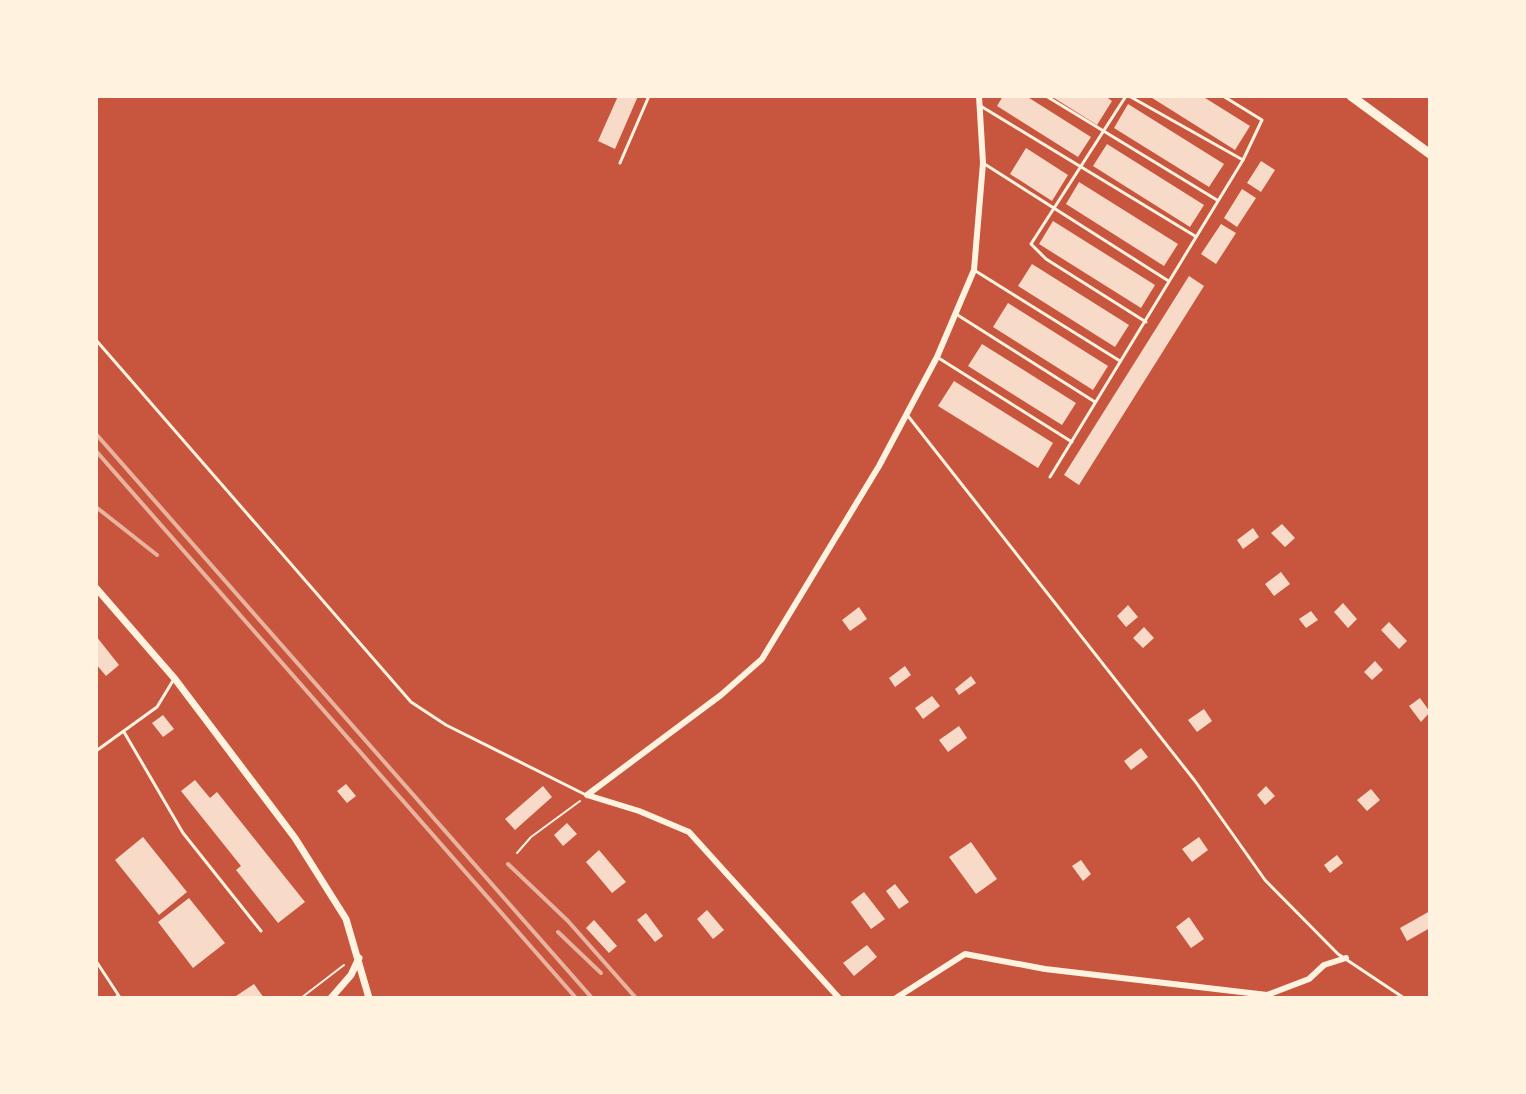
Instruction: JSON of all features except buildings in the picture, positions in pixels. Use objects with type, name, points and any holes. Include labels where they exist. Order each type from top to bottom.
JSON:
[{"type":"highway","points":[[1351,96],[1430,154]]},
{"type":"street","points":[[587,795],[721,695],[762,659],[879,466],[937,357],[974,270],[983,163],[979,96]]},
{"type":"street","points":[[96,588],[175,679],[295,838],[346,919],[369,998]]},
{"type":"street","points":[[587,795],[639,811],[689,832],[839,998]]},
{"type":"street","points":[[896,998],[965,954],[1045,969],[1267,995],[1309,979],[1324,965],[1346,958]]},
{"type":"street","points":[[331,998],[351,975],[359,958]]},
{"type":"lane","points":[[620,163],[649,96]]},
{"type":"lane","points":[[1046,96],[1218,201]]},
{"type":"lane","points":[[1146,322],[1046,259],[1031,244],[1128,96],[1243,160]]},
{"type":"lane","points":[[1050,477],[1146,322],[1167,280],[1243,160],[1262,120],[1223,96]]},
{"type":"lane","points":[[979,105],[1197,236]]},
{"type":"lane","points":[[983,163],[1167,280]]},
{"type":"lane","points":[[974,270],[1121,362]]},
{"type":"lane","points":[[956,314],[1096,402]]},
{"type":"lane","points":[[96,340],[411,702],[446,725],[587,795]]},
{"type":"lane","points":[[937,357],[1072,442]]},
{"type":"lane","points":[[906,413],[1195,781],[1265,880],[1346,958],[1404,998]]},
{"type":"lane","points":[[96,751],[157,707],[175,679]]},
{"type":"lane","points":[[124,732],[183,833],[261,931]]},
{"type":"lane","points":[[96,961],[119,996],[114,998]]},
{"type":"path","points":[[517,853],[531,837],[587,795]]},
{"type":"path","points":[[301,998],[344,964]]},
{"type":"railway","points":[[96,434],[592,998]]},
{"type":"railway","points":[[96,451],[576,998]]},
{"type":"railway","points":[[96,507],[157,555]]},
{"type":"railway","points":[[508,864],[568,921],[636,998]]},
{"type":"railway","points":[[558,932],[601,973]]}]
